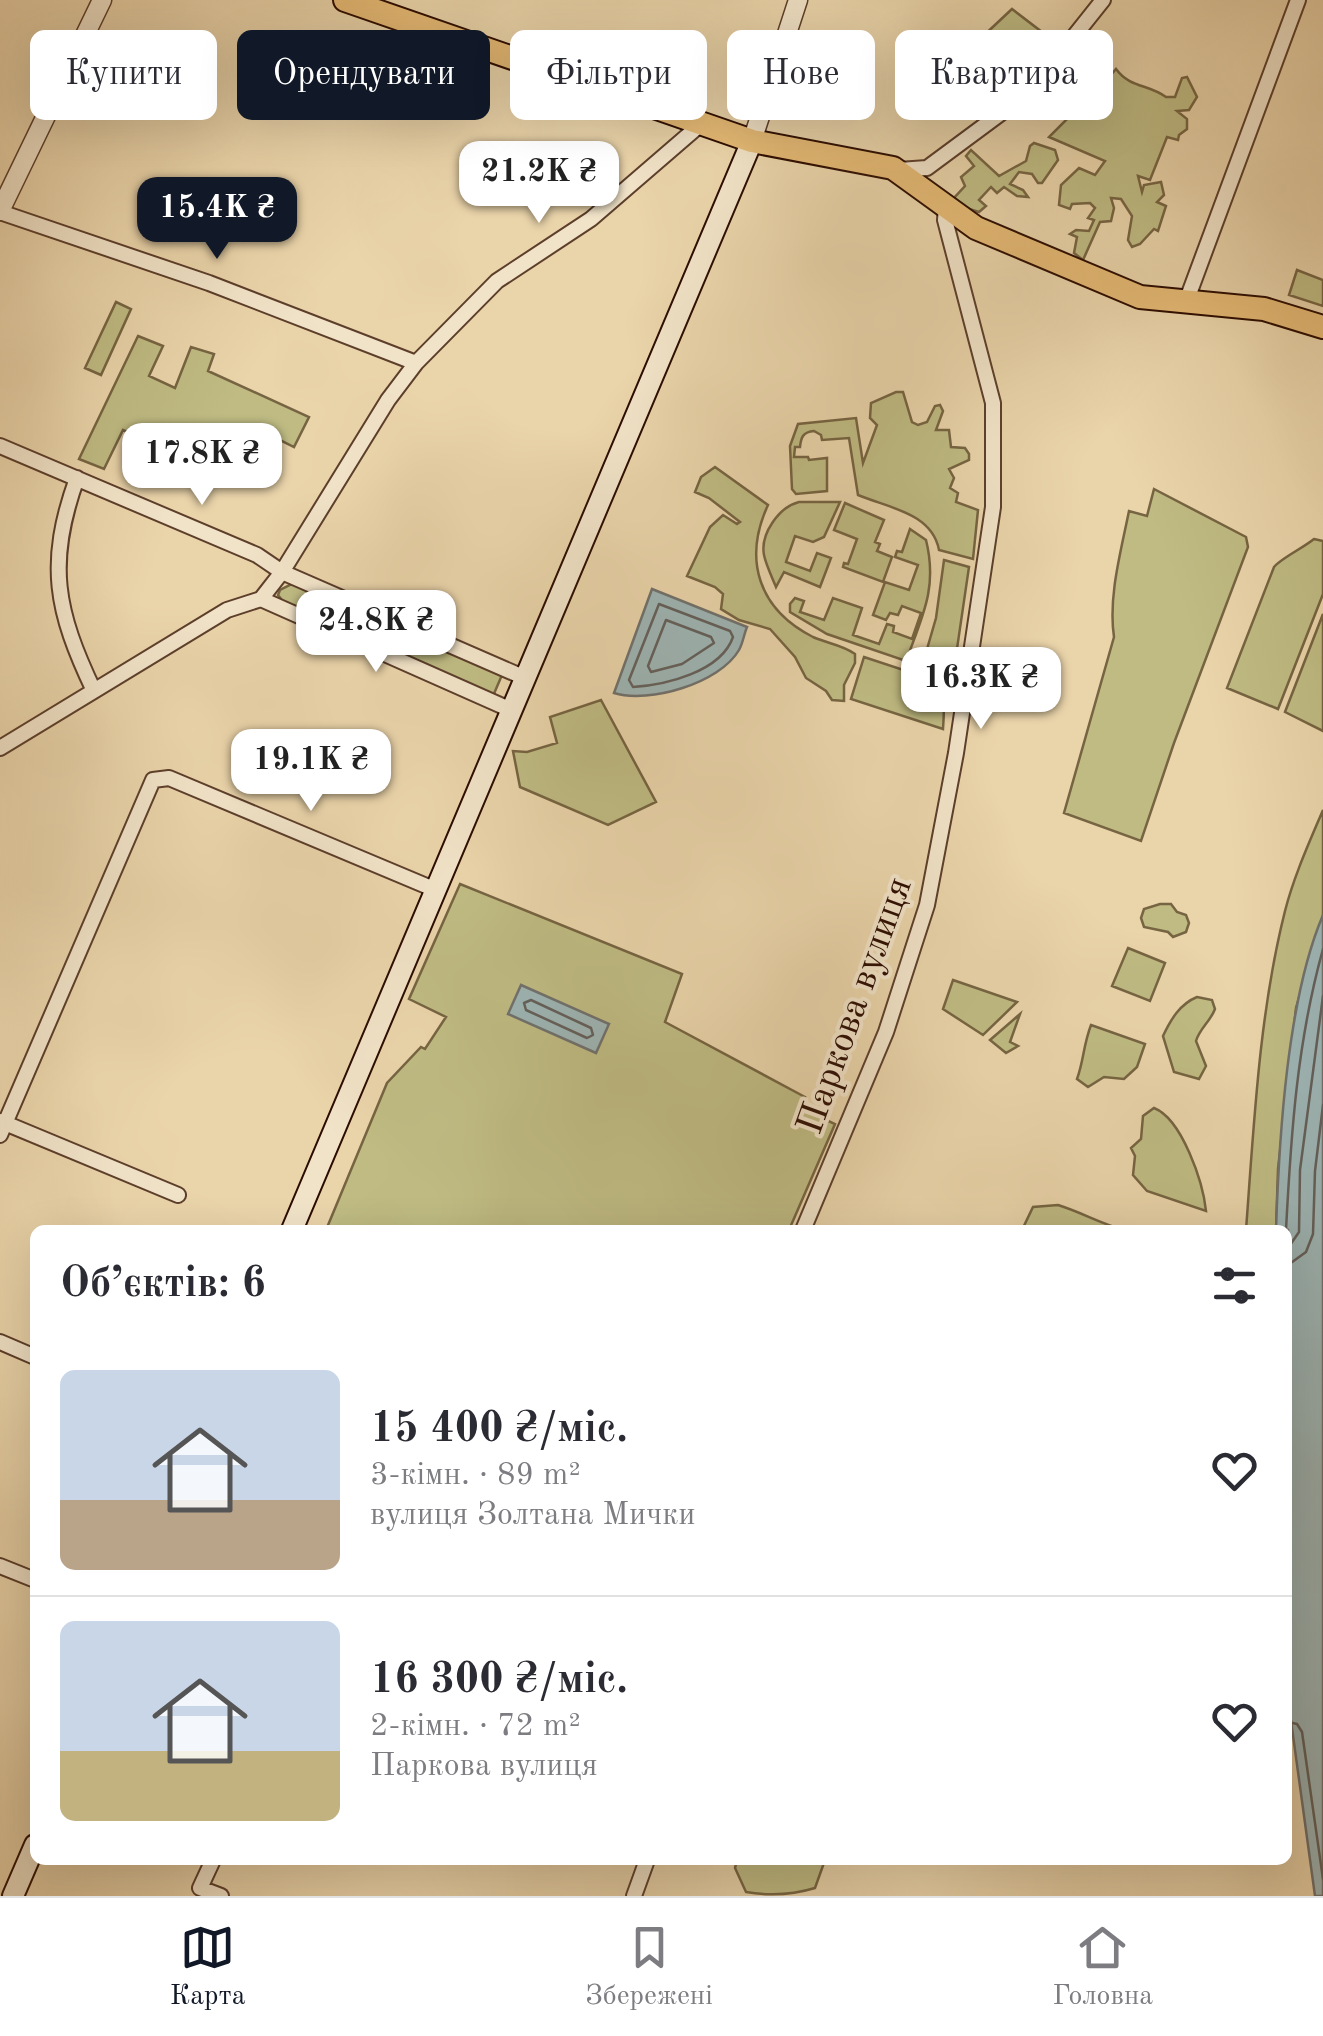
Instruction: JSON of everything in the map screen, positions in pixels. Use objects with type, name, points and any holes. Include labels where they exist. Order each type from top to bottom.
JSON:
[{"type":"main road","points":[[345,0],[752,141],[877,162],[899,170],[976,228],[1114,289],[1140,297],[1264,309],[1323,327]]},
{"type":"main road","points":[[294,1225],[752,141]]},
{"type":"main road","points":[[14,1896],[30,1857]]},
{"type":"street","points":[[102,0],[0,212],[209,282],[416,364]]},
{"type":"street","points":[[752,141],[798,0]]},
{"type":"street","points":[[899,170],[928,168],[1008,108],[1052,64],[1103,0]]},
{"type":"street","points":[[1186,302],[1298,0]]},
{"type":"street","points":[[0,748],[227,610],[262,599],[388,400],[416,364],[497,281],[591,218],[701,124]]},
{"type":"street","name":"Паркова вулиця","points":[[805,1225],[886,1032],[927,905],[956,753],[992,507],[993,403],[944,220],[946,206]]},
{"type":"street","points":[[0,446],[257,555],[282,572],[523,677]]},
{"type":"street","points":[[76,478],[64,513],[57,562],[65,621],[94,691]]},
{"type":"street","points":[[262,599],[509,710]]},
{"type":"street","points":[[178,1196],[2,1126],[153,780],[170,778],[436,890]]},
{"type":"street","points":[[0,1342],[30,1355]]},
{"type":"street","points":[[0,1566],[30,1578]]},
{"type":"street","points":[[211,1865],[200,1888],[220,1896]]},
{"type":"street","points":[[634,1896],[645,1865]]},
{"type":"shaded area","points":[[1012,9],[1039,30],[990,30]]},
{"type":"shaded area","points":[[1116,69],[1127,80],[1166,97],[1175,97],[1182,78],[1187,77],[1197,97],[1189,110],[1177,111],[1187,119],[1187,129],[1178,140],[1167,137],[1150,180],[1138,176],[1142,192],[1144,185],[1161,182],[1164,195],[1157,202],[1166,206],[1158,231],[1154,229],[1132,247],[1128,240],[1132,216],[1121,199],[1111,198],[1111,221],[1100,222],[1083,260],[1074,253],[1077,237],[1070,234],[1076,230],[1089,231],[1094,220],[1088,218],[1095,208],[1090,203],[1072,204],[1070,209],[1059,205],[1061,185],[1079,168],[1095,175],[1105,161],[1049,137],[1066,120],[1113,120]]},
{"type":"shaded area","points":[[1034,143],[1055,150],[1058,160],[1042,183],[1032,174],[1019,172],[1010,184],[1028,197],[1017,196],[1004,187],[997,193],[991,187],[979,200],[986,206],[979,212],[954,198],[965,186],[961,177],[974,166],[966,156],[971,150],[999,176],[1026,161]]},
{"type":"shaded area","points":[[1297,270],[1323,280],[1323,306],[1289,295]]},
{"type":"shaded area","points":[[116,302],[131,309],[101,375],[85,368]]},
{"type":"shaded area","points":[[138,336],[163,346],[149,376],[175,388],[191,347],[214,354],[208,371],[309,417],[294,447],[252,426],[236,459],[247,465],[238,484],[123,430],[104,469],[79,459]]},
{"type":"shaded area","points":[[903,392],[912,422],[918,425],[927,422],[935,406],[940,405],[943,411],[936,430],[949,430],[951,447],[965,448],[969,454],[969,460],[949,469],[954,478],[950,488],[958,493],[956,502],[978,510],[973,559],[939,550],[928,528],[918,520],[858,495],[849,438],[822,440],[814,431],[805,434],[800,447],[795,447],[794,457],[827,458],[827,491],[796,494],[792,489],[790,446],[798,424],[856,418],[863,463],[877,425],[870,418],[871,403]]},
{"type":"shaded area","points":[[715,467],[768,505],[757,544],[757,563],[760,581],[779,612],[813,637],[855,654],[855,663],[844,685],[844,701],[832,700],[806,678],[795,657],[770,629],[739,620],[721,609],[723,594],[687,576],[710,527],[723,515],[740,522],[695,492],[701,477]]},
{"type":"shaded area","points":[[1154,489],[1246,537],[1248,547],[1141,841],[1064,813],[1114,637],[1114,590],[1129,511],[1147,516]]},
{"type":"shaded area","points":[[799,502],[840,502],[824,537],[813,542],[795,536],[786,562],[810,571],[817,553],[831,558],[820,587],[784,572],[776,587],[764,555],[765,539],[778,515]]},
{"type":"shaded area","points":[[845,503],[884,520],[875,542],[880,544],[877,551],[892,557],[883,582],[843,567],[848,564],[857,539],[834,530]]},
{"type":"shaded area","points":[[910,529],[926,540],[930,573],[923,616],[906,661],[827,634],[790,612],[795,598],[804,601],[800,612],[824,620],[833,598],[862,608],[853,635],[879,644],[887,624],[894,626],[893,632],[912,639],[921,613],[902,606],[898,615],[890,613],[886,620],[873,615],[885,582],[909,590],[918,565],[895,557],[897,551],[902,552]]},
{"type":"shaded area","points":[[1314,539],[1323,541],[1323,594],[1278,709],[1227,688],[1274,567]]},
{"type":"shaded area","points":[[944,560],[969,567],[953,676],[923,663],[936,618]]},
{"type":"shaded area","points":[[294,583],[502,675],[493,696],[285,604],[278,595],[280,590]]},
{"type":"shaded area","points":[[1323,614],[1323,731],[1285,712]]},
{"type":"shaded area","points":[[864,657],[931,679],[942,695],[943,729],[851,699]]},
{"type":"shaded area","points":[[601,700],[656,802],[608,825],[520,787],[513,751],[527,752],[557,743],[550,717]]},
{"type":"shaded area","points":[[1323,810],[1323,915],[1296,1008],[1278,1169],[1276,1225],[1246,1225],[1269,989],[1285,911]]},
{"type":"shaded area","points":[[460,884],[682,974],[665,1022],[805,1097],[801,1108],[835,1124],[791,1225],[328,1225],[387,1083],[421,1047],[425,1049],[446,1017],[409,999]]},
{"type":"shaded area","points":[[1171,904],[1186,915],[1186,932],[1173,937],[1168,932],[1144,927],[1144,909]]},
{"type":"shaded area","points":[[1128,948],[1165,963],[1150,1001],[1112,986]]},
{"type":"shaded area","points":[[953,980],[1017,1002],[983,1035],[943,1009]]},
{"type":"shaded area","points":[[1197,997],[1212,1000],[1215,1009],[1196,1041],[1206,1066],[1199,1079],[1174,1072],[1163,1036],[1177,1013]]},
{"type":"shaded area","points":[[1020,1014],[1010,1042],[1018,1046],[1006,1053],[990,1040]]},
{"type":"shaded area","points":[[1091,1025],[1145,1044],[1137,1067],[1124,1079],[1104,1077],[1088,1087],[1077,1079]]},
{"type":"shaded area","points":[[1154,1108],[1164,1114],[1182,1138],[1201,1184],[1206,1211],[1147,1191],[1133,1175],[1135,1156],[1131,1148],[1141,1139],[1143,1116]]},
{"type":"shaded area","points":[[1058,1205],[1107,1225],[1024,1225],[1033,1207]]},
{"type":"shaded area","points":[[823,1865],[815,1888],[772,1894],[746,1892],[735,1868]]},
{"type":"water","points":[[652,589],[747,627],[742,644],[730,662],[682,688],[646,696],[614,693]]},
{"type":"water","points":[[1323,915],[1323,1896],[1315,1896],[1292,1728],[1292,1225],[1276,1225],[1287,1070],[1311,949]]},
{"type":"water","points":[[521,985],[609,1024],[596,1053],[508,1014]]}]
